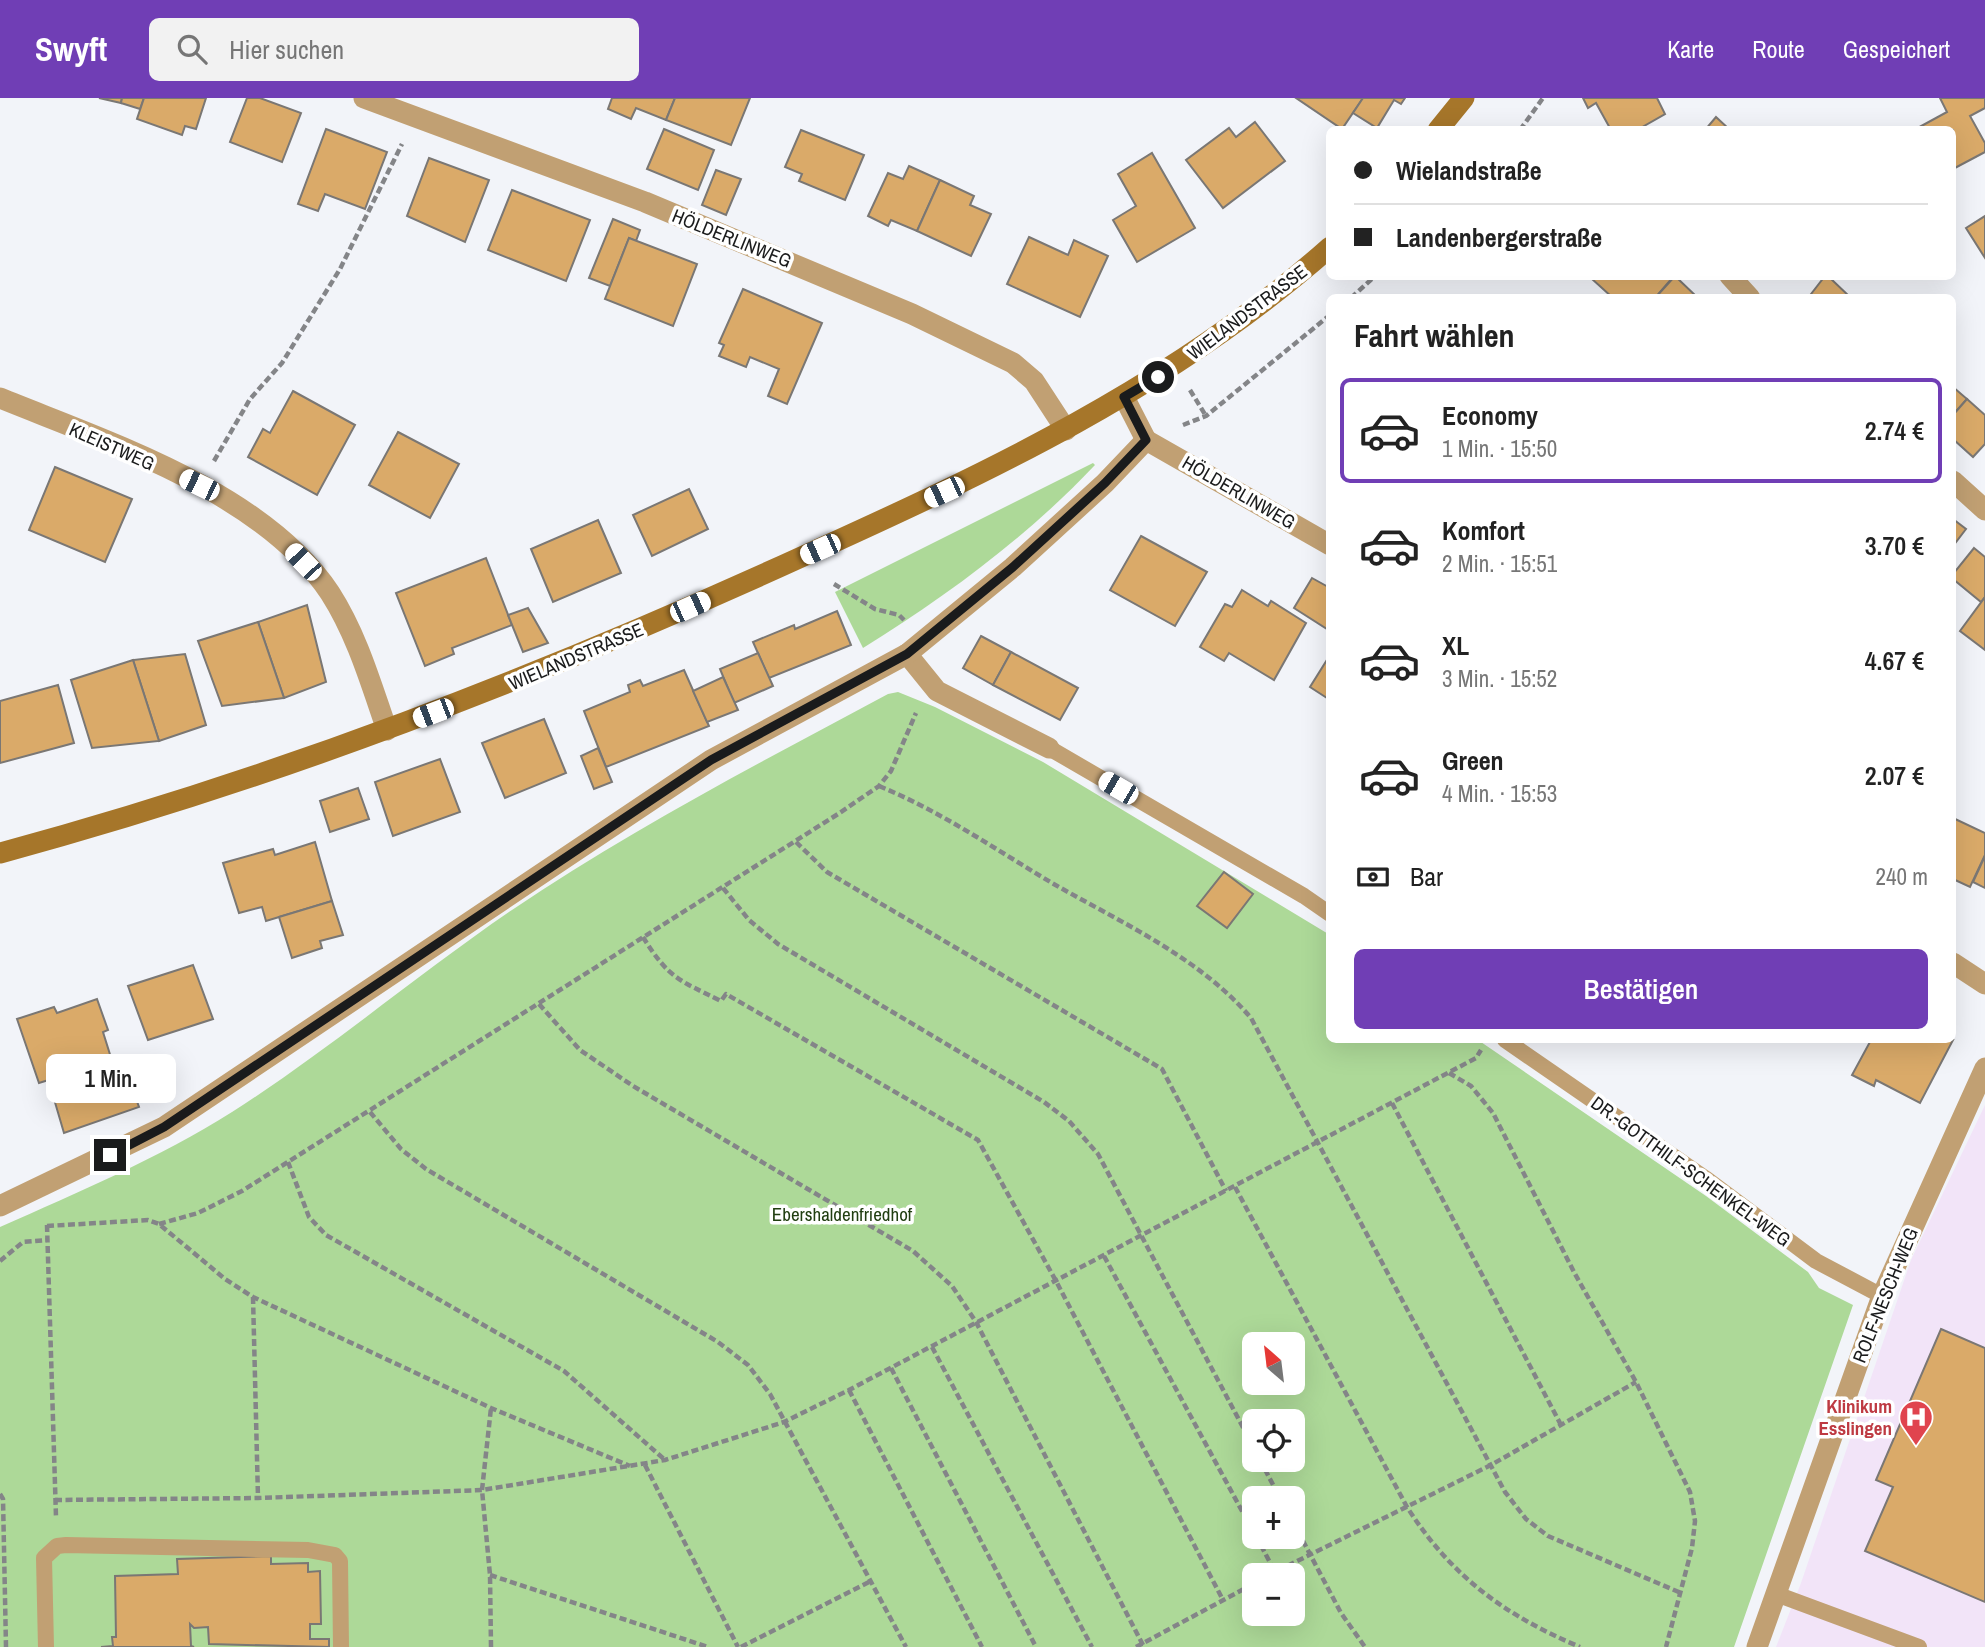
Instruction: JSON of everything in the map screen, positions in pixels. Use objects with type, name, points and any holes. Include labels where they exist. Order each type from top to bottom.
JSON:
[{"type":"main road","points":[[1441,126],[1464,98]]},
{"type":"main road","name":"WIELANDSTRASSE","points":[[0,853],[201,794],[387,730],[501,687],[690,607],[964,482],[1066,430],[1124,397],[1223,334],[1326,250]]},
{"type":"street","name":"HÖLDERLINWEG","points":[[364,98],[645,202],[925,320],[1013,363],[1034,381],[1066,430]]},
{"type":"street","points":[[1734,280],[1746,294]]},
{"type":"street","points":[[0,1206],[164,1127],[711,760],[907,654],[1013,567],[1105,483],[1146,440],[1124,397]]},
{"type":"street","name":"KLEISTWEG","points":[[0,398],[199,485],[270,531],[314,572],[344,618],[387,730]]},
{"type":"street","name":"HÖLDERLINWEG","points":[[1146,440],[1326,543]]},
{"type":"street","points":[[1956,484],[1985,510]]},
{"type":"street","points":[[907,654],[937,691],[1049,748]]},
{"type":"street","points":[[1956,965],[1985,984]]},
{"type":"street","name":"ROLF-NESCH-WEG","points":[[1757,1647],[1882,1296],[1985,1068]]},
{"type":"lane","points":[[1049,748],[1304,896],[1326,912]]},
{"type":"lane","name":"DR.-GOTTHILF-SCHENKEL-WEG","points":[[1509,1043],[1705,1178],[1816,1261],[1882,1296]]},
{"type":"lane","points":[[46,1647],[44,1559],[57,1546],[308,1550],[335,1555],[340,1561],[341,1647]]},
{"type":"lane","points":[[1776,1594],[1919,1647]]},
{"type":"path","points":[[1524,126],[1543,98]]},
{"type":"path","points":[[199,485],[250,399],[282,363],[340,270],[404,139],[406,114]]},
{"type":"path","points":[[1355,294],[1371,280]]},
{"type":"path","points":[[1146,440],[1206,416],[1326,318]]},
{"type":"path","points":[[834,584],[875,609]]},
{"type":"path","points":[[159,1224],[218,1205],[796,842],[879,786],[891,771],[928,683]]},
{"type":"path","points":[[879,786],[933,812],[1210,977],[1251,1018],[1505,1492],[1526,1519],[1548,1536],[1681,1593]]},
{"type":"path","points":[[796,842],[827,872],[1162,1069],[1226,1191]]},
{"type":"path","points":[[723,888],[756,927],[778,944],[1044,1102],[1069,1121],[1098,1154],[1242,1426]]},
{"type":"path","points":[[643,937],[661,966],[672,976],[721,1001],[726,994],[978,1140],[1056,1281],[1223,1601]]},
{"type":"path","points":[[539,1004],[580,1050],[622,1079],[913,1251],[951,1286],[976,1322],[1141,1646],[1242,1590]]},
{"type":"path","points":[[55,1500],[258,1498],[482,1490],[665,1460],[784,1422],[849,1390],[1476,1058],[1485,1044]]},
{"type":"path","points":[[1449,1072],[1471,1086],[1493,1112],[1575,1274],[1636,1382],[1690,1492],[1693,1535],[1666,1647]]},
{"type":"path","points":[[1392,1102],[1562,1427]]},
{"type":"path","points":[[370,1112],[401,1149],[426,1169],[718,1342],[759,1378],[905,1647]]},
{"type":"path","points":[[288,1162],[309,1217],[326,1235],[564,1371],[665,1460]]},
{"type":"path","points":[[1235,1186],[1406,1507],[1429,1541],[1453,1568],[1482,1593],[1517,1616],[1580,1647]]},
{"type":"path","points":[[39,1189],[46,1207],[47,1226],[57,1546]]},
{"type":"path","points":[[47,1226],[136,1220],[159,1224],[225,1279],[253,1297],[491,1408],[630,1467]]},
{"type":"path","points":[[0,1261],[23,1242],[47,1240]]},
{"type":"path","points":[[1104,1256],[1242,1512]]},
{"type":"path","points":[[253,1297],[258,1498]]},
{"type":"path","points":[[932,1347],[1092,1647]]},
{"type":"path","points":[[891,1368],[1037,1647]]},
{"type":"path","points":[[1292,1563],[1491,1465],[1562,1427],[1636,1382]]},
{"type":"path","points":[[849,1390],[982,1647]]},
{"type":"path","points":[[491,1408],[482,1490],[490,1575],[491,1647]]},
{"type":"path","points":[[645,1465],[740,1647],[869,1582]]},
{"type":"path","points":[[0,1494],[3,1499],[6,1647]]},
{"type":"path","points":[[1305,1544],[1341,1614],[1365,1647]]},
{"type":"path","points":[[490,1575],[708,1647]]},
{"type":"shaded area","name":"Klinikum Esslingen","points":[[1985,1105],[1985,1647],[1776,1647],[1801,1583],[1911,1260]]},
{"type":"green space","points":[[1093,463],[1095,465],[1069,491],[1014,541],[925,608],[863,648],[835,592]]},
{"type":"green space","name":"Ebershaldenfriedhof","points":[[898,692],[935,707],[1043,762],[1326,933],[1326,1043],[1482,1043],[1706,1196],[1808,1272],[1819,1288],[1853,1305],[1734,1647],[0,1647],[0,1227],[118,1174],[232,1112],[512,910],[697,797],[888,694]]},
{"type":"building","points":[[99,98],[122,98],[121,103]]},
{"type":"building","points":[[122,98],[144,98],[140,109],[121,103]]},
{"type":"building","points":[[144,98],[206,98],[196,129],[185,126],[182,135],[137,119]]},
{"type":"building","points":[[247,98],[260,98],[301,113],[282,162],[230,142]]},
{"type":"building","points":[[612,98],[675,98],[666,120],[636,108],[631,119],[608,109]]},
{"type":"building","points":[[675,98],[750,98],[731,145],[666,120]]},
{"type":"building","points":[[1296,98],[1363,98],[1344,126],[1338,126]]},
{"type":"building","points":[[1363,98],[1405,98],[1401,104],[1394,100],[1378,126],[1353,113]]},
{"type":"building","points":[[1583,98],[1657,98],[1665,114],[1644,126],[1609,126],[1596,103],[1588,108]]},
{"type":"building","points":[[1940,98],[1985,98],[1985,108],[1970,116],[1985,143],[1985,152],[1956,167],[1956,126],[1921,126],[1947,112]]},
{"type":"building","points":[[1716,117],[1726,126],[1708,126]]},
{"type":"building","points":[[1255,122],[1285,161],[1223,208],[1186,160],[1229,128],[1236,137]]},
{"type":"building","points":[[326,129],[387,152],[365,209],[325,194],[318,211],[298,204]]},
{"type":"building","points":[[664,129],[714,150],[698,190],[647,169]]},
{"type":"building","points":[[801,130],[864,155],[845,200],[799,181],[802,174],[785,167]]},
{"type":"building","points":[[1152,153],[1195,228],[1137,262],[1113,220],[1136,206],[1118,174]]},
{"type":"building","points":[[429,158],[489,180],[465,242],[407,216]]},
{"type":"building","points":[[909,166],[940,180],[917,231],[891,220],[888,226],[868,216],[888,173],[903,179]]},
{"type":"building","points":[[716,170],[741,179],[726,215],[702,205]]},
{"type":"building","points":[[940,180],[974,196],[970,205],[991,214],[971,256],[917,231]]},
{"type":"building","points":[[512,190],[590,220],[566,281],[488,250]]},
{"type":"building","points":[[1985,216],[1985,258],[1966,228]]},
{"type":"building","points":[[613,219],[640,230],[636,241],[629,238],[610,286],[589,278]]},
{"type":"building","points":[[1029,237],[1068,255],[1074,240],[1108,256],[1080,317],[1007,284]]},
{"type":"building","points":[[629,238],[697,264],[673,326],[605,299]]},
{"type":"building","points":[[1593,280],[1671,280],[1658,294],[1609,294]]},
{"type":"building","points":[[1671,280],[1679,280],[1694,294],[1659,294]]},
{"type":"building","points":[[1822,280],[1832,280],[1847,294],[1811,294]]},
{"type":"building","points":[[743,289],[822,323],[787,404],[768,396],[779,369],[750,357],[746,367],[719,356],[724,345],[719,343]]},
{"type":"building","points":[[1956,390],[1967,399],[1956,412]]},
{"type":"building","points":[[293,391],[355,425],[317,495],[248,457],[263,429],[270,433]]},
{"type":"building","points":[[1967,399],[1985,415],[1985,444],[1973,457],[1956,442],[1956,412]]},
{"type":"building","points":[[398,432],[459,464],[430,518],[369,485]]},
{"type":"building","points":[[55,467],[132,499],[105,562],[29,530]]},
{"type":"building","points":[[689,489],[708,529],[652,556],[633,515]]},
{"type":"building","points":[[598,520],[621,573],[553,602],[531,549]]},
{"type":"building","points":[[1956,521],[1966,529],[1956,542]]},
{"type":"building","points":[[1141,536],[1207,572],[1175,626],[1110,590]]},
{"type":"building","points":[[1974,548],[1985,557],[1985,597],[1981,602],[1956,581],[1956,570]]},
{"type":"building","points":[[486,558],[512,625],[452,648],[454,654],[425,666],[396,593]]},
{"type":"building","points":[[1312,578],[1326,586],[1326,628],[1294,608]]},
{"type":"building","points":[[1242,590],[1268,606],[1271,601],[1306,623],[1274,680],[1229,653],[1224,661],[1200,647],[1225,604],[1232,607]]},
{"type":"building","points":[[1985,597],[1985,650],[1960,631]]},
{"type":"building","points":[[307,605],[326,682],[284,698],[258,622]]},
{"type":"building","points":[[528,608],[548,643],[523,652],[508,615]]},
{"type":"building","points":[[837,611],[851,645],[769,678],[753,642],[794,625],[795,629]]},
{"type":"building","points":[[258,622],[284,698],[222,706],[198,641]]},
{"type":"building","points":[[981,636],[1011,652],[993,685],[963,668]]},
{"type":"building","points":[[1011,652],[1078,688],[1060,720],[993,685]]},
{"type":"building","points":[[758,653],[773,686],[734,703],[720,669]]},
{"type":"building","points":[[185,654],[206,725],[159,741],[133,660]]},
{"type":"building","points":[[133,660],[159,741],[92,748],[71,680]]},
{"type":"building","points":[[1326,661],[1326,697],[1310,687]]},
{"type":"building","points":[[684,670],[709,726],[606,767],[584,711],[630,692],[628,685],[640,680],[643,686]]},
{"type":"building","points":[[723,677],[738,710],[707,722],[693,691]]},
{"type":"building","points":[[58,685],[74,743],[0,763],[0,701]]},
{"type":"building","points":[[544,719],[566,773],[505,798],[482,743]]},
{"type":"building","points":[[598,748],[612,782],[594,789],[581,756]]},
{"type":"building","points":[[440,759],[460,812],[393,836],[375,782]]},
{"type":"building","points":[[358,788],[369,819],[330,832],[320,801]]},
{"type":"building","points":[[1956,819],[1985,833],[1985,855],[1970,887],[1956,880]]},
{"type":"building","points":[[315,842],[332,901],[266,921],[262,907],[239,913],[223,863],[273,849],[275,855]]},
{"type":"building","points":[[1985,856],[1985,888],[1973,882]]},
{"type":"building","points":[[1224,872],[1253,894],[1227,928],[1197,906]]},
{"type":"building","points":[[332,901],[343,935],[320,941],[322,948],[292,958],[279,917]]},
{"type":"building","points":[[193,965],[213,1019],[148,1040],[128,986]]},
{"type":"building","points":[[97,999],[108,1030],[103,1032],[113,1064],[88,1072],[87,1068],[39,1083],[17,1019],[54,1007],[57,1013]]},
{"type":"building","points":[[1869,1043],[1951,1043],[1920,1103],[1876,1080],[1874,1086],[1852,1075]]},
{"type":"building","points":[[127,1074],[139,1107],[64,1133],[54,1099]]},
{"type":"building","points":[[1941,1329],[1985,1348],[1985,1602],[1865,1551],[1893,1487],[1876,1480]]},
{"type":"building","points":[[271,1556],[271,1564],[308,1563],[308,1572],[320,1571],[321,1624],[310,1624],[310,1639],[329,1639],[329,1647],[209,1644],[208,1627],[194,1628],[190,1624],[191,1646],[194,1647],[101,1647],[113,1646],[112,1637],[116,1637],[115,1576],[178,1574],[177,1559]]},
{"type":"place","name":"Klinikum Esslingen","points":[[1916,1447]]},
{"type":"route","points":[[110,1155],[164,1127],[711,760],[907,654],[1013,567],[1105,483],[1146,440],[1124,397],[1158,377]]}]
